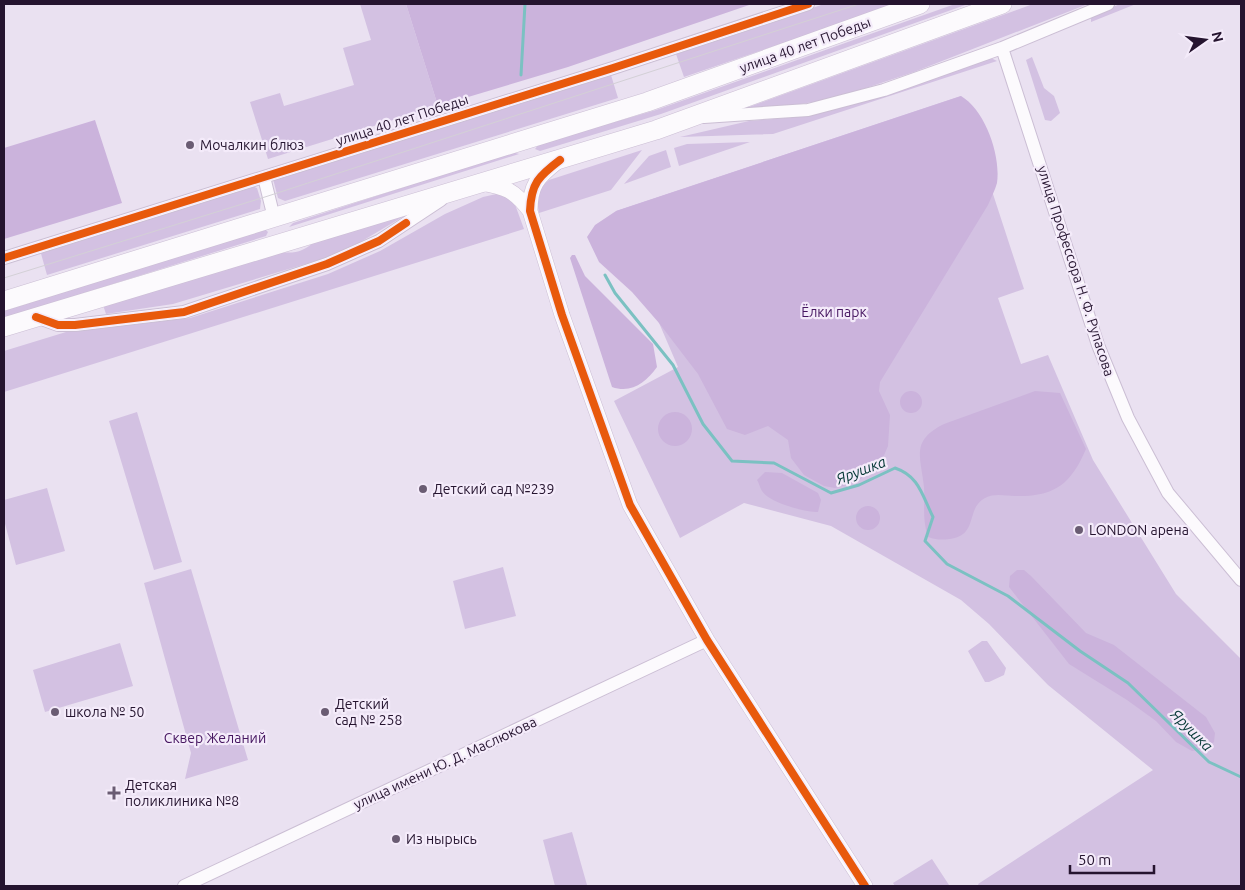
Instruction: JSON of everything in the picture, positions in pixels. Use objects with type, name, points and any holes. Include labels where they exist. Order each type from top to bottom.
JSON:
[{"type":"main road","name":"улица 40 лет Победы","points":[[4,301],[647,102],[920,4]]},
{"type":"main road","points":[[4,327],[560,160],[692,118],[1002,4]]},
{"type":"main road","points":[[522,140],[530,169]]},
{"type":"main road","points":[[274,218],[282,243]]},
{"type":"street","name":"улица 40 лет Победы","points":[[4,258],[808,4]]},
{"type":"street","points":[[692,118],[808,110],[884,90],[1002,48],[1108,4]]},
{"type":"street","name":"улица Профессора Н. Ф. Рупасова","points":[[1002,48],[1098,345],[1128,418],[1168,493],[1241,580]]},
{"type":"street","points":[[560,160],[539,176],[530,193],[530,211],[562,315],[630,505],[706,640],[865,886]]},
{"type":"street","points":[[264,177],[274,218]]},
{"type":"street","points":[[481,183],[506,187],[521,198],[530,211]]},
{"type":"street","points":[[36,317],[58,325],[75,325],[184,312],[327,264],[379,241],[455,190]]},
{"type":"street","name":"улица имени Ю. Д. Маслюкова","points":[[184,886],[706,640]]},
{"type":"green space","points":[[360,4],[406,4],[438,106],[268,159],[250,102],[280,93],[284,106],[354,85],[343,48],[371,40]]},
{"type":"green space","points":[[406,4],[752,4],[568,67],[438,106]]},
{"type":"green space","points":[[824,4],[896,4],[684,77],[676,54]]},
{"type":"green space","points":[[955,4],[968,4],[661,114],[540,151],[535,149],[539,144],[656,110]]},
{"type":"green space","points":[[1033,4],[1088,4],[914,72],[833,99],[787,106],[746,108]]},
{"type":"green space","points":[[1120,4],[1136,4],[1091,22],[1091,16]]},
{"type":"green space","points":[[989,57],[997,61],[773,134],[680,137],[749,121],[807,116]]},
{"type":"green space","points":[[1032,57],[1044,88],[1054,96],[1060,113],[1051,121],[1045,120],[1026,60]]},
{"type":"green space","points":[[611,75],[618,98],[285,201],[278,198],[273,179]]},
{"type":"green space","name":"Ёлки парк","points":[[961,96],[1024,289],[998,298],[1021,364],[1048,355],[1093,460],[1176,594],[1241,659],[1241,886],[979,886],[978,884],[1153,770],[1048,685],[989,624],[961,600],[831,526],[744,503],[680,538],[614,401],[678,367],[644,288],[616,211]]},
{"type":"green space","points":[[961,96],[977,112],[990,134],[998,172],[996,186],[988,205],[880,382],[879,391],[890,415],[888,446],[879,467],[854,483],[835,488],[824,486],[804,475],[791,458],[788,440],[768,426],[745,435],[727,429],[698,374],[659,323],[632,292],[599,262],[587,237],[595,225],[616,211]]},
{"type":"green space","points":[[95,120],[122,203],[4,239],[4,148]]},
{"type":"green space","points":[[750,142],[679,166],[674,148],[687,144]]},
{"type":"green space","points":[[642,150],[611,190],[539,213],[538,194],[549,180]]},
{"type":"green space","points":[[666,150],[671,167],[624,184],[649,156]]},
{"type":"green space","points":[[512,152],[519,154],[289,227],[293,223]]},
{"type":"green space","points":[[252,186],[257,188],[261,201],[260,209],[47,275],[40,250]]},
{"type":"green space","points":[[501,193],[513,199],[524,229],[4,392],[4,351],[66,332],[190,318],[328,274],[380,251],[445,214],[483,197]]},
{"type":"green space","points":[[411,212],[347,250],[173,304],[106,314],[103,305],[281,252],[291,253],[299,251],[307,248],[314,242]]},
{"type":"green space","points":[[265,229],[268,232],[266,236],[4,318],[4,311]]},
{"type":"green space","points":[[572,255],[575,255],[585,276],[653,344],[657,367],[643,382],[632,388],[619,389],[612,387],[570,258]]},
{"type":"green space","points":[[911,391],[919,394],[922,402],[919,410],[911,413],[903,410],[900,402],[903,394]]},
{"type":"green space","points":[[1035,391],[1060,393],[1086,449],[1074,471],[1067,480],[1051,491],[1029,496],[996,495],[985,498],[975,508],[969,527],[959,537],[941,540],[928,537],[925,524],[924,487],[920,458],[922,443],[926,437],[933,430],[944,424]]},
{"type":"green space","points":[[137,412],[182,562],[154,570],[109,421]]},
{"type":"green space","points":[[675,412],[687,417],[692,429],[687,441],[675,446],[663,441],[658,429],[663,417]]},
{"type":"green space","points":[[765,472],[782,473],[818,493],[821,500],[818,512],[788,506],[766,495],[757,480]]},
{"type":"green space","points":[[47,488],[65,551],[16,565],[4,520],[4,500]]},
{"type":"green space","points":[[868,506],[876,510],[880,518],[876,526],[868,530],[860,526],[856,518],[860,510]]},
{"type":"green space","points":[[503,567],[516,616],[465,629],[453,581]]},
{"type":"green space","name":"Сквер Желаний","points":[[191,569],[248,760],[185,779],[191,753],[144,583]]},
{"type":"green space","points":[[1017,570],[1024,570],[1031,576],[1086,633],[1114,645],[1206,717],[1215,733],[1214,742],[1206,749],[1192,751],[1176,742],[1156,721],[1127,700],[1069,664],[1009,587],[1010,576]]},
{"type":"green space","points":[[982,641],[987,641],[1006,668],[1004,675],[989,682],[985,682],[968,651]]},
{"type":"green space","points":[[120,643],[133,686],[45,712],[33,670]]},
{"type":"green space","points":[[572,832],[587,885],[555,886],[543,840]]},
{"type":"green space","points":[[932,859],[949,885],[895,886],[893,883]]},
{"type":"waterway","points":[[521,75],[525,4]]},
{"type":"waterway","name":"Ярушка","points":[[605,275],[615,293],[673,365],[703,424],[732,461],[774,463],[831,493],[859,485],[895,468],[910,476],[919,487],[933,517],[925,541],[947,564],[1008,596],[1080,651],[1128,683],[1209,762],[1241,777]]},
{"type":"tram line","points":[[4,278],[268,196],[859,4]]},
{"type":"cycle path","points":[[4,258],[613,68],[808,4]]},
{"type":"cycle path","points":[[560,160],[542,176],[534,187],[530,211],[562,315],[630,505],[707,640],[865,886]]},
{"type":"cycle path","points":[[36,317],[58,325],[75,325],[184,312],[327,264],[379,241],[406,223]]},
{"type":"place","name":"Мочалкин блюз","points":[[190,145]]},
{"type":"place","name":"Детский сад №239","points":[[423,489]]},
{"type":"place","name":"LONDON арена","points":[[1079,530]]},
{"type":"place","name":"школа № 50","points":[[55,712]]},
{"type":"place","name":"Детский сад № 258","points":[[325,712]]},
{"type":"place","name":"Детская поликлиника №8","points":[[114,793]]},
{"type":"place","name":"Из нырысь","points":[[396,839]]}]
